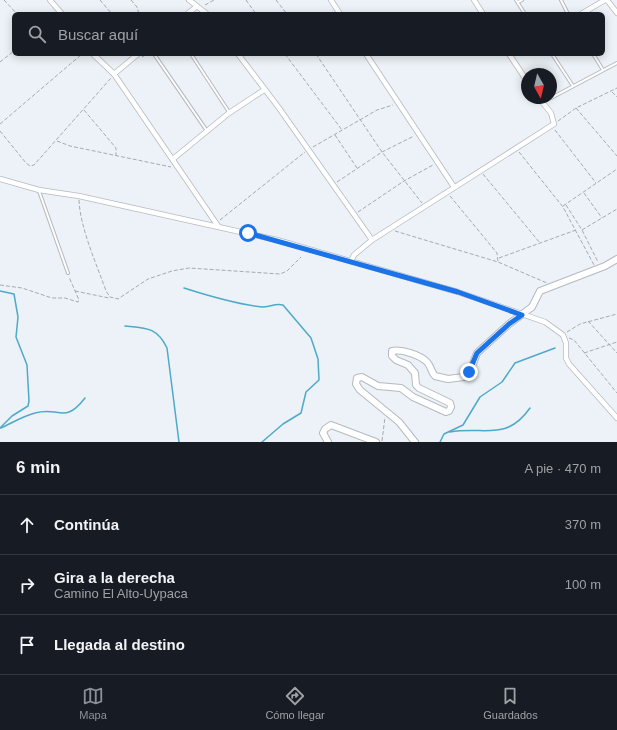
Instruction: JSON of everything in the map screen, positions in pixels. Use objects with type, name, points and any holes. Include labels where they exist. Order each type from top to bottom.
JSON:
[{"type":"street","points":[[50,0],[60,12]]},
{"type":"street","points":[[190,0],[196,7],[204,12]]},
{"type":"street","points":[[331,0],[339,12]]},
{"type":"street","points":[[474,0],[482,12]]},
{"type":"street","points":[[585,12],[606,0],[617,13]]},
{"type":"street","points":[[190,12],[196,7]]},
{"type":"street","points":[[95,56],[114,74],[217,224]]},
{"type":"street","points":[[114,74],[140,56]]},
{"type":"street","points":[[239,56],[309,150],[353,215],[372,240]]},
{"type":"street","points":[[367,56],[437,163],[451,189]]},
{"type":"street","points":[[510,56],[521,72]]},
{"type":"street","points":[[173,159],[229,114],[264,90]]},
{"type":"street","points":[[351,261],[354,255],[372,240],[554,124],[551,113],[543,104]]},
{"type":"street","points":[[0,179],[39,190],[79,196],[217,224],[458,292],[545,322],[564,335],[566,358],[569,364],[617,418]]},
{"type":"street","points":[[414,442],[405,429],[360,390],[356,382],[357,378],[363,378],[378,386],[401,388],[413,397],[446,412],[452,407],[449,402],[419,388],[416,385],[415,373],[406,363],[394,359],[392,356],[392,351],[400,350],[422,358],[428,363],[435,376],[448,379],[464,377],[469,372],[477,353],[509,324],[532,307],[537,294],[550,286],[599,269],[617,259]]},
{"type":"street","points":[[328,442],[323,433],[325,429],[331,425],[376,442]]},
{"type":"lane","points":[[522,0],[517,1],[524,12]]},
{"type":"lane","points":[[560,0],[567,12]]},
{"type":"lane","points":[[155,56],[207,132]]},
{"type":"lane","points":[[192,56],[229,114]]},
{"type":"lane","points":[[553,56],[573,86]]},
{"type":"lane","points":[[594,56],[603,70]]},
{"type":"lane","points":[[557,95],[617,63]]},
{"type":"lane","points":[[39,190],[68,272]]},
{"type":"path","points":[[4,0],[15,12]]},
{"type":"path","points":[[100,0],[110,12]]},
{"type":"path","points":[[131,0],[138,7],[139,12]]},
{"type":"path","points":[[246,0],[255,12]]},
{"type":"path","points":[[276,0],[285,12]]},
{"type":"path","points":[[0,62],[12,53]]},
{"type":"path","points":[[0,124],[80,56]]},
{"type":"path","points":[[286,56],[342,130]]},
{"type":"path","points":[[317,56],[382,152],[425,206]]},
{"type":"path","points":[[0,131],[30,166],[37,163],[114,74]]},
{"type":"path","points":[[596,183],[556,131],[554,124],[576,108],[617,88]]},
{"type":"path","points":[[612,91],[617,97]]},
{"type":"path","points":[[217,224],[309,150],[377,110],[398,103]]},
{"type":"path","points":[[576,108],[617,156]]},
{"type":"path","points":[[84,109],[116,148],[116,155]]},
{"type":"path","points":[[333,185],[382,152],[418,134]]},
{"type":"path","points":[[335,135],[357,169]]},
{"type":"path","points":[[56,141],[70,146],[179,168]]},
{"type":"path","points":[[516,148],[563,206],[599,269]]},
{"type":"path","points":[[353,215],[404,181],[437,163]]},
{"type":"path","points":[[563,206],[617,169]]},
{"type":"path","points":[[480,171],[540,243]]},
{"type":"path","points":[[451,189],[451,199],[497,253],[498,262]]},
{"type":"path","points":[[584,192],[602,218]]},
{"type":"path","points":[[79,196],[81,216],[89,244],[106,291],[112,298]]},
{"type":"path","points":[[566,204],[582,230],[599,269]]},
{"type":"path","points":[[582,230],[617,209]]},
{"type":"path","points":[[392,228],[396,231],[498,262],[541,280],[550,286]]},
{"type":"path","points":[[498,258],[576,230]]},
{"type":"path","points":[[75,291],[118,299],[141,283],[172,271],[197,268],[280,274],[287,271],[301,257]]},
{"type":"path","points":[[0,285],[22,288],[52,298],[65,298],[77,303],[79,300],[68,272]]},
{"type":"path","points":[[617,314],[580,324],[564,335],[574,340],[617,393]]},
{"type":"path","points":[[588,321],[617,353]]},
{"type":"path","points":[[584,353],[617,342]]},
{"type":"path","points":[[382,442],[386,413]]},
{"type":"waterway","points":[[184,288],[252,306],[262,307],[277,304],[283,305],[311,338],[318,359],[319,380],[306,392],[301,413],[283,424],[262,442]]},
{"type":"waterway","points":[[0,291],[14,294],[18,317],[16,337],[27,365],[29,401],[28,406],[12,416],[0,428]]},
{"type":"waterway","points":[[125,326],[145,328],[155,332],[167,348],[179,442]]},
{"type":"waterway","points":[[440,442],[444,434],[463,425],[480,397],[502,382],[515,363],[555,348]]},
{"type":"waterway","points":[[1,428],[22,418],[43,411],[67,413],[72,411],[85,398]]},
{"type":"waterway","points":[[450,432],[503,429],[521,419],[530,408]]},
{"type":"route","points":[[248,233],[458,292],[522,315],[509,324],[477,353],[469,372]]}]
